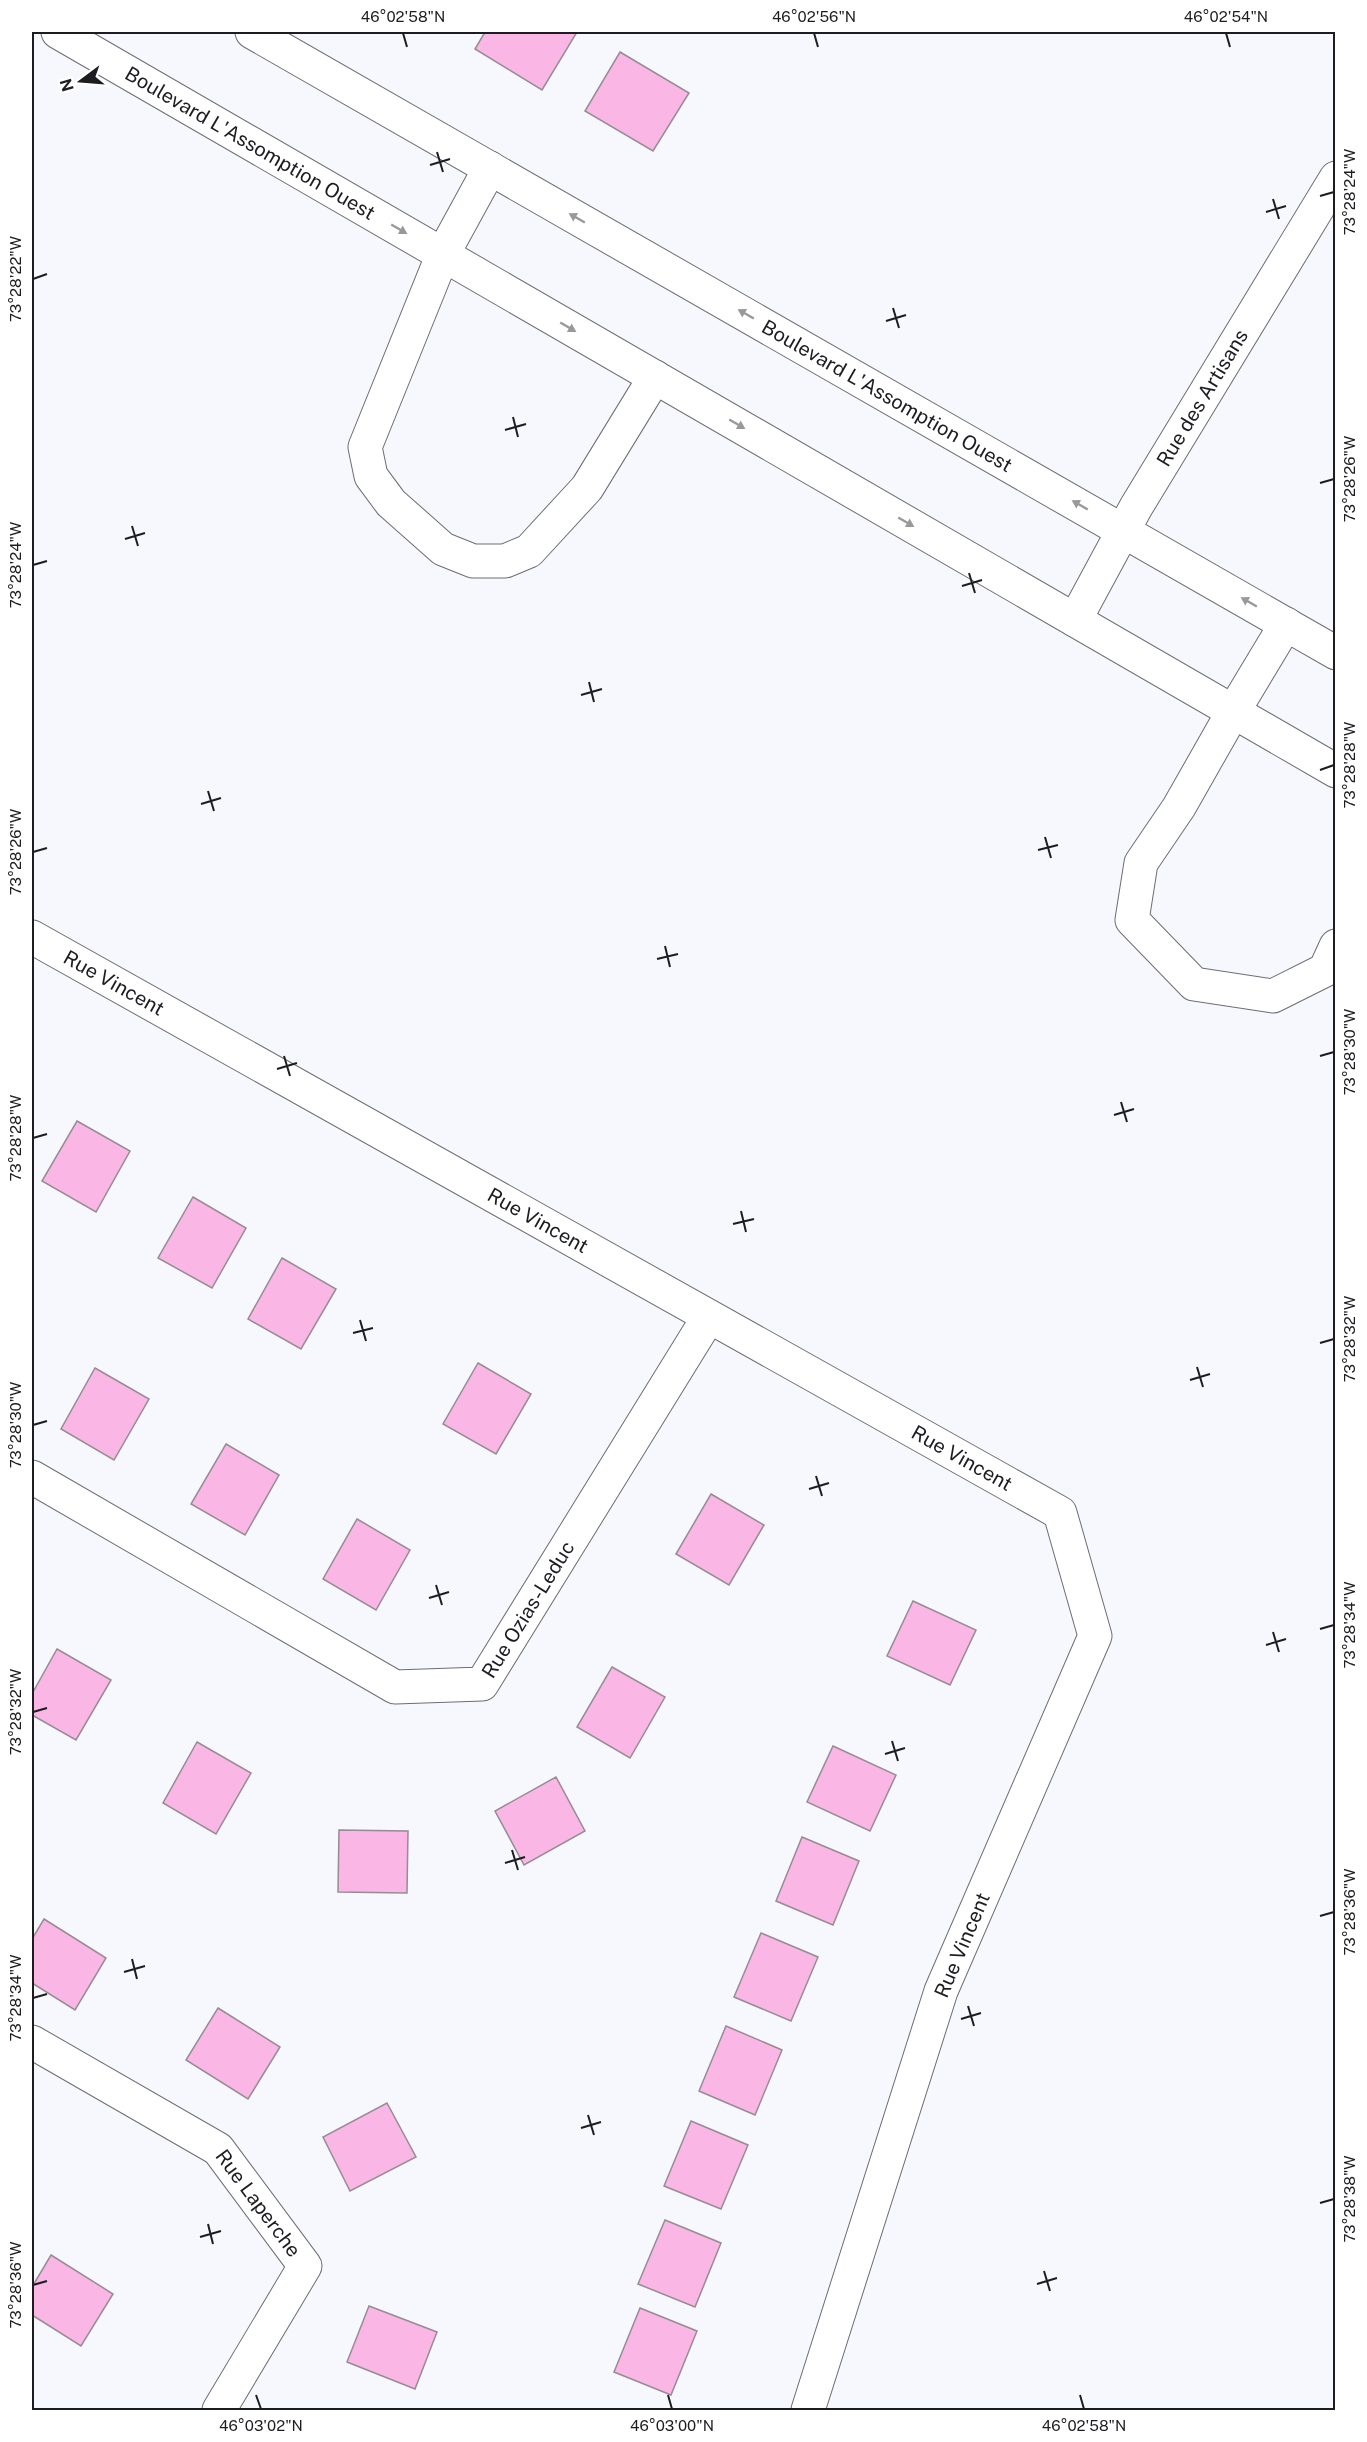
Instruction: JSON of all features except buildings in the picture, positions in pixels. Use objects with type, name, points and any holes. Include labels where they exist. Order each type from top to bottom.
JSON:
[{"type":"street","name":"Boulevard L'Assomption Ouest","points":[[58,32],[1335,771]]},
{"type":"street","name":"Boulevard L'Assomption Ouest","points":[[252,32],[1335,653]]},
{"type":"street","points":[[490,168],[443,254],[364,447],[371,476],[391,503],[443,549],[473,561],[505,561],[529,551],[587,488],[655,377]]},
{"type":"street","name":"Rue des Artisans","points":[[1075,620],[1123,530],[1335,178]]},
{"type":"street","points":[[1286,624],[1179,807],[1141,863],[1132,920],[1194,984],[1273,996],[1324,970],[1335,946]]},
{"type":"street","name":"Rue Vincent","points":[[32,938],[1060,1514],[1095,1636],[941,1991],[808,2410]]},
{"type":"street","name":"Rue Ozias-Leduc","points":[[32,1477],[395,1687],[482,1684],[708,1318]]},
{"type":"street","name":"Rue Laperche","points":[[32,2042],[218,2149],[305,2266],[219,2410]]}]
